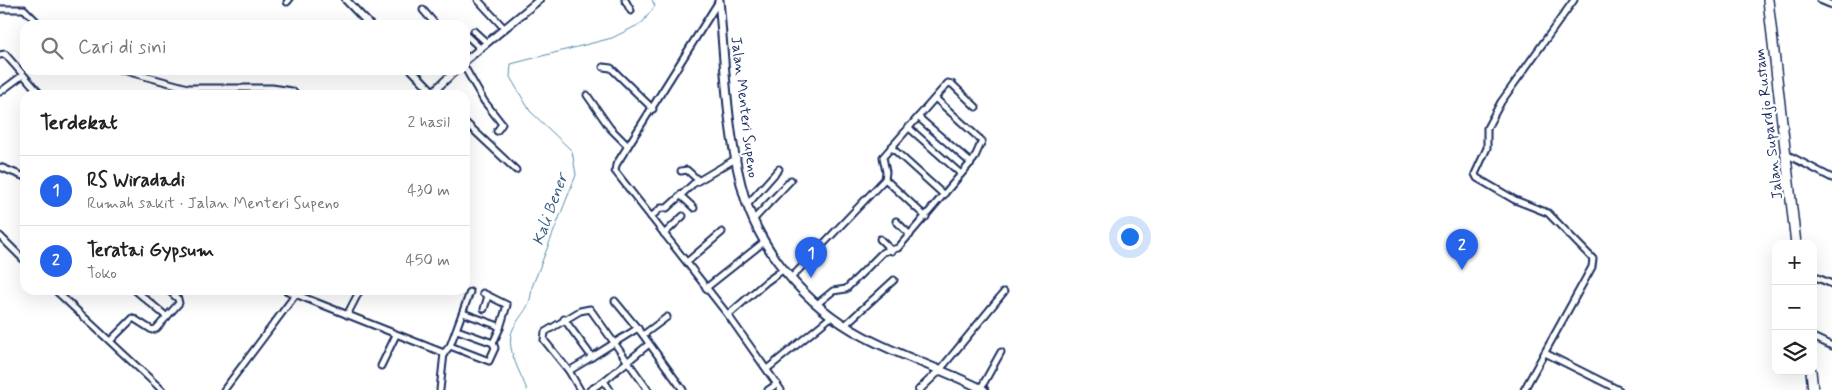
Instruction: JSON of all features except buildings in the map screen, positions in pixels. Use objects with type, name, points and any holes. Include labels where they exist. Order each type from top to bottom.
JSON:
[{"type":"highway","name":"Jalan Supardjo Rustam","points":[[1768,0],[1796,240]]},
{"type":"highway","points":[[1811,375],[1813,390]]},
{"type":"main road","name":"Jalan Menteri Supeno","points":[[719,1],[741,184],[764,242],[791,278],[817,304],[845,325],[864,336],[982,389]]},
{"type":"street","points":[[346,0],[365,20]]},
{"type":"street","points":[[478,0],[504,28]]},
{"type":"street","points":[[470,57],[539,0]]},
{"type":"street","points":[[625,0],[632,12]]},
{"type":"street","points":[[1524,390],[1592,267],[1593,258],[1548,214],[1504,194],[1477,178],[1475,174],[1487,148],[1487,128],[1501,102],[1574,0]]},
{"type":"street","points":[[1820,0],[1832,5]]},
{"type":"street","points":[[719,1],[653,109],[616,165],[614,172],[728,315],[781,390]]},
{"type":"street","points":[[0,9],[24,9],[35,20]]},
{"type":"street","points":[[423,10],[432,20]]},
{"type":"street","points":[[474,31],[486,43]]},
{"type":"street","points":[[470,38],[480,48]]},
{"type":"street","points":[[0,55],[6,54],[20,71]]},
{"type":"street","points":[[603,67],[611,68],[653,109]]},
{"type":"street","points":[[0,92],[23,75],[36,90]]},
{"type":"street","points":[[140,75],[188,88],[272,88],[289,90]]},
{"type":"street","points":[[416,75],[429,90]]},
{"type":"street","points":[[433,90],[450,75]]},
{"type":"street","points":[[469,75],[484,101],[502,124],[497,131]]},
{"type":"street","points":[[791,278],[885,179],[886,172],[883,158],[950,83],[976,107]]},
{"type":"street","points":[[587,95],[610,128],[628,146]]},
{"type":"street","points":[[817,304],[833,291],[846,289],[883,252],[895,250],[926,217],[971,163],[982,141],[935,98]]},
{"type":"street","points":[[918,117],[971,163]]},
{"type":"street","points":[[470,127],[516,170]]},
{"type":"street","points":[[908,128],[961,174]]},
{"type":"street","points":[[891,147],[944,195]]},
{"type":"street","points":[[1785,154],[1832,178]]},
{"type":"street","points":[[651,217],[660,208],[667,208],[698,180],[737,158]]},
{"type":"street","points":[[0,167],[20,175]]},
{"type":"street","points":[[748,205],[779,169]]},
{"type":"street","points":[[681,171],[687,170],[698,180]]},
{"type":"street","points":[[885,179],[926,217]]},
{"type":"street","points":[[754,219],[791,180]]},
{"type":"street","points":[[680,195],[694,208]]},
{"type":"street","points":[[664,234],[684,216]]},
{"type":"street","points":[[896,221],[910,235]]},
{"type":"street","points":[[686,262],[722,232]]},
{"type":"street","points":[[0,236],[20,255]]},
{"type":"street","points":[[880,239],[892,250]]},
{"type":"street","points":[[706,288],[764,242]]},
{"type":"street","points":[[728,315],[784,269]]},
{"type":"street","points":[[1817,278],[1832,284]]},
{"type":"street","points":[[845,325],[894,280]]},
{"type":"street","points":[[919,390],[940,370],[1004,292]]},
{"type":"street","points":[[450,346],[489,361],[495,348],[493,344],[507,305],[486,294],[484,309]]},
{"type":"street","points":[[60,295],[162,390]]},
{"type":"street","points":[[141,295],[167,316]]},
{"type":"street","points":[[110,341],[131,318],[135,318],[154,331],[179,301],[173,295]]},
{"type":"street","points":[[224,390],[296,295]]},
{"type":"street","points":[[304,295],[347,315],[444,353]]},
{"type":"street","points":[[347,315],[357,295]]},
{"type":"street","points":[[440,390],[444,353],[450,346],[457,330],[469,295]]},
{"type":"street","points":[[615,301],[644,335],[680,389]]},
{"type":"street","points":[[580,390],[570,371],[544,340],[544,334],[564,319],[580,311],[590,309],[613,344],[648,390]]},
{"type":"street","points":[[463,313],[500,328]]},
{"type":"street","points":[[767,369],[832,316]]},
{"type":"street","points":[[644,335],[667,317]]},
{"type":"street","points":[[564,319],[592,357]]},
{"type":"street","points":[[570,371],[638,328]]},
{"type":"street","points":[[457,330],[493,344]]},
{"type":"street","points":[[381,366],[396,335]]},
{"type":"street","points":[[1817,340],[1832,346]]},
{"type":"street","points":[[590,390],[604,381],[649,344]]},
{"type":"street","points":[[982,389],[1001,352]]},
{"type":"street","points":[[1545,353],[1619,390]]},
{"type":"street","points":[[604,381],[610,390]]},
{"type":"street","points":[[768,390],[777,384]]},
{"type":"waterway","name":"Kali Bener","points":[[527,390],[512,352],[511,336],[513,329],[528,305],[532,287],[576,175],[572,151],[530,111],[510,77],[511,64],[612,38],[642,23],[655,6],[652,0]]},
{"type":"place","name":"Teratai Gypsum","points":[[1462,270]]},
{"type":"place","name":"RS Wiradadi","points":[[811,278]]}]
